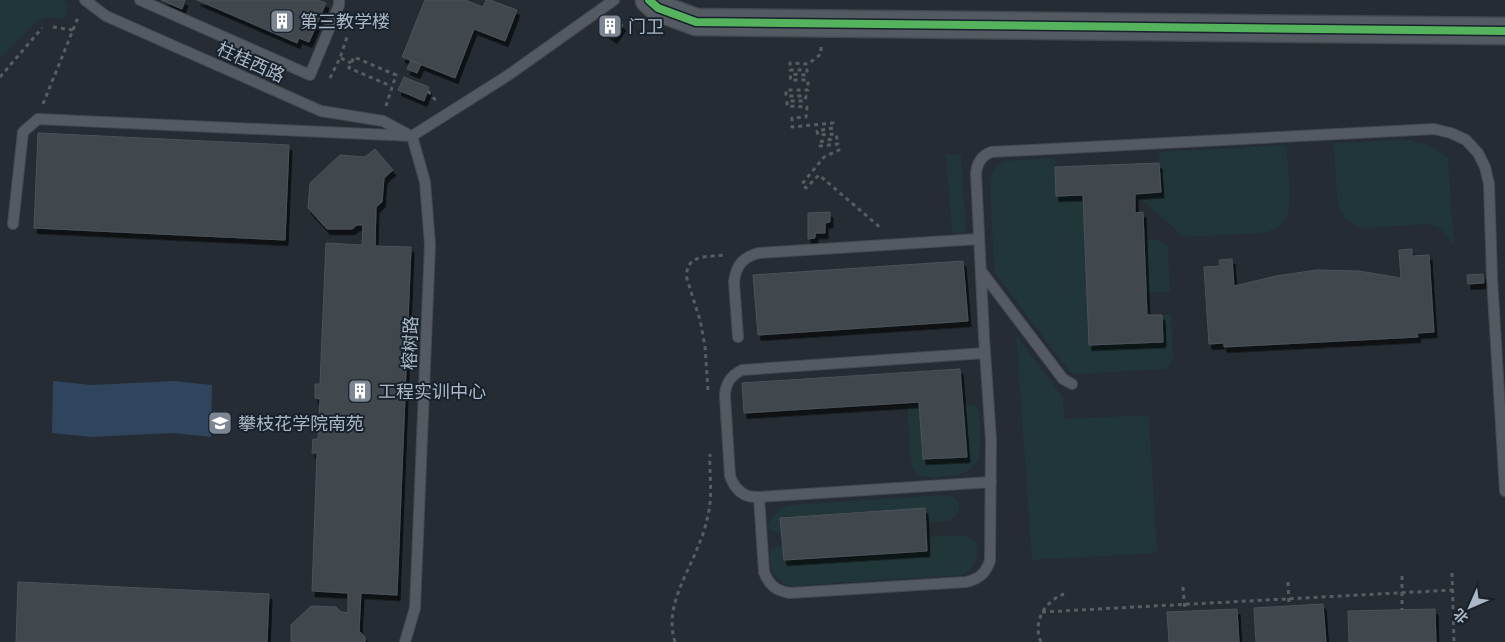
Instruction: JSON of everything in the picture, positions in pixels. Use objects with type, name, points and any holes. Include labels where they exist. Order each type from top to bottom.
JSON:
[{"type":"street","points":[[650,0],[658,8],[696,22],[1505,31]]},
{"type":"lane","name":"柱桂西路","points":[[85,0],[106,16],[321,111],[383,121],[412,136]]},
{"type":"lane","points":[[140,0],[310,75],[339,5],[339,0]]},
{"type":"lane","points":[[13,224],[23,132],[38,119],[412,136],[507,76],[614,0]]},
{"type":"lane","points":[[759,497],[764,572],[767,580],[780,592],[790,593],[966,582],[975,580],[982,575],[990,561],[991,482],[991,440],[976,174],[984,154],[991,152],[1434,129],[1466,140],[1478,153],[1485,167],[1489,184],[1492,278],[1505,491]]},
{"type":"lane","name":"榕树路","points":[[405,642],[415,608],[430,245],[425,182],[412,136]]},
{"type":"lane","points":[[738,337],[735,274],[743,259],[750,255],[979,239]]},
{"type":"lane","points":[[980,270],[1062,379],[1072,384]]},
{"type":"lane","points":[[985,353],[742,370],[729,380],[725,388],[725,397],[730,476],[733,484],[746,496],[759,497],[991,482]]},
{"type":"path","points":[[38,119],[85,0]]},
{"type":"path","points":[[822,24],[821,54],[808,64],[790,63],[790,70],[807,70],[807,75],[791,74],[790,80],[808,80],[808,90],[786,90],[786,96],[806,96],[805,102],[787,101],[787,106],[807,107],[806,117],[792,118],[792,126],[833,123],[833,128],[817,131],[818,135],[836,134],[837,138],[819,142],[820,146],[838,144],[839,150],[824,157],[802,184],[806,188],[819,175],[892,237],[892,244]]},
{"type":"path","points":[[53,27],[73,30]]},
{"type":"path","points":[[0,77],[42,28]]},
{"type":"path","points":[[330,78],[340,58],[347,37]]},
{"type":"path","points":[[388,98],[396,75],[354,57],[349,68],[391,86]]},
{"type":"path","points":[[340,58],[351,63]]},
{"type":"path","points":[[708,394],[705,346],[700,320],[687,280],[688,267],[697,258],[759,253]]},
{"type":"path","points":[[675,642],[672,626],[674,605],[682,581],[700,544],[709,513],[711,450]]},
{"type":"path","points":[[1452,573],[1454,642]]},
{"type":"path","points":[[1402,576],[1402,610]]},
{"type":"path","points":[[1288,582],[1289,606]]},
{"type":"path","points":[[1184,587],[1185,611]]},
{"type":"path","points":[[1042,612],[1453,590]]},
{"type":"path","points":[[1041,642],[1038,629],[1042,612],[1052,600],[1064,594]]},
{"type":"green space","points":[[0,0],[65,0],[68,7],[64,20],[50,17],[37,21],[0,59]]},
{"type":"green space","points":[[1401,140],[1426,144],[1448,158],[1454,248],[1445,233],[1428,224],[1365,228],[1349,221],[1340,211],[1337,196],[1334,143]]},
{"type":"green space","points":[[1286,145],[1290,186],[1289,208],[1282,224],[1276,229],[1264,233],[1184,237],[1135,194],[1161,192],[1159,152]]},
{"type":"green space","points":[[946,155],[961,155],[966,233],[952,233]]},
{"type":"green space","points":[[1055,158],[1056,196],[1083,195],[1089,345],[1163,342],[1162,315],[1171,314],[1173,360],[1166,369],[1078,374],[1070,372],[994,272],[990,182],[993,170],[1003,161]]},
{"type":"green space","points":[[1144,240],[1159,240],[1168,248],[1170,292],[1146,293]]},
{"type":"green space","points":[[1016,335],[1063,397],[1064,419],[1149,415],[1157,553],[1032,560]]},
{"type":"green space","points":[[908,402],[919,402],[923,459],[967,457],[963,405],[974,405],[977,407],[980,420],[980,445],[977,462],[973,467],[967,471],[950,476],[925,477],[916,473],[911,457]]},
{"type":"green space","points":[[943,495],[953,497],[959,504],[959,512],[950,521],[926,523],[924,508],[781,517],[781,532],[774,532],[768,529],[775,514],[790,505]]},
{"type":"green space","points":[[962,535],[970,537],[975,541],[978,553],[973,566],[962,575],[791,586],[775,576],[770,561],[771,550],[783,546],[784,560],[927,551],[927,537]]},
{"type":"water","points":[[53,381],[92,385],[174,381],[212,385],[211,437],[173,433],[91,437],[52,433]]},
{"type":"building","points":[[161,0],[185,0],[182,9]]},
{"type":"building","name":"第三教学楼","points":[[197,0],[318,0],[326,3],[309,42],[299,38],[297,43]]},
{"type":"building","points":[[425,0],[465,0],[483,7],[486,0],[490,0],[517,10],[505,41],[474,29],[455,78],[402,57]]},
{"type":"building","name":"门卫","points":[[607,14],[623,25],[614,38],[598,27]]},
{"type":"building","points":[[411,60],[421,64],[417,73],[407,69]]},
{"type":"building","points":[[404,77],[429,87],[424,101],[398,90]]},
{"type":"building","points":[[38,133],[289,145],[285,240],[34,228]]},
{"type":"building","name":"工程实训中心","points":[[375,149],[393,170],[384,178],[382,202],[376,207],[375,246],[411,247],[397,595],[361,593],[359,631],[365,637],[365,642],[291,642],[291,625],[311,606],[336,607],[341,612],[348,613],[348,593],[312,591],[317,453],[312,453],[313,439],[318,439],[320,399],[315,398],[315,384],[320,384],[326,243],[362,245],[363,225],[357,225],[352,229],[327,229],[308,208],[310,183],[340,155],[365,157]]},
{"type":"building","points":[[1159,163],[1161,192],[1135,194],[1135,213],[1143,212],[1147,315],[1162,315],[1163,342],[1089,345],[1083,195],[1056,196],[1055,167]]},
{"type":"building","points":[[830,212],[830,222],[825,223],[825,233],[815,233],[815,238],[808,239],[808,213]]},
{"type":"building","points":[[1412,249],[1412,256],[1429,255],[1434,332],[1417,333],[1418,337],[1224,347],[1224,343],[1209,344],[1204,267],[1220,266],[1219,260],[1232,259],[1234,286],[1276,276],[1317,270],[1359,271],[1401,278],[1399,250]]},
{"type":"building","points":[[963,261],[968,321],[758,335],[753,275]]},
{"type":"building","points":[[1483,274],[1484,283],[1468,284],[1467,275]]},
{"type":"building","points":[[960,369],[967,457],[923,459],[919,402],[744,413],[742,383]]},
{"type":"building","points":[[925,508],[927,551],[784,560],[780,518]]},
{"type":"building","points":[[18,582],[269,594],[267,642],[16,642]]},
{"type":"building","points":[[1323,604],[1326,642],[1256,642],[1254,608]]},
{"type":"building","points":[[1237,609],[1239,642],[1169,642],[1167,612]]},
{"type":"building","points":[[1435,609],[1436,642],[1349,642],[1348,611]]},
{"type":"cycle path","points":[[649,0],[658,8],[696,22],[1505,31]]},
{"type":"place","name":"第三教学楼","points":[[282,21]]},
{"type":"place","name":"门卫","points":[[610,26]]},
{"type":"place","name":"工程实训中心","points":[[360,391]]},
{"type":"place","name":"攀枝花学院南苑","points":[[220,423]]}]
